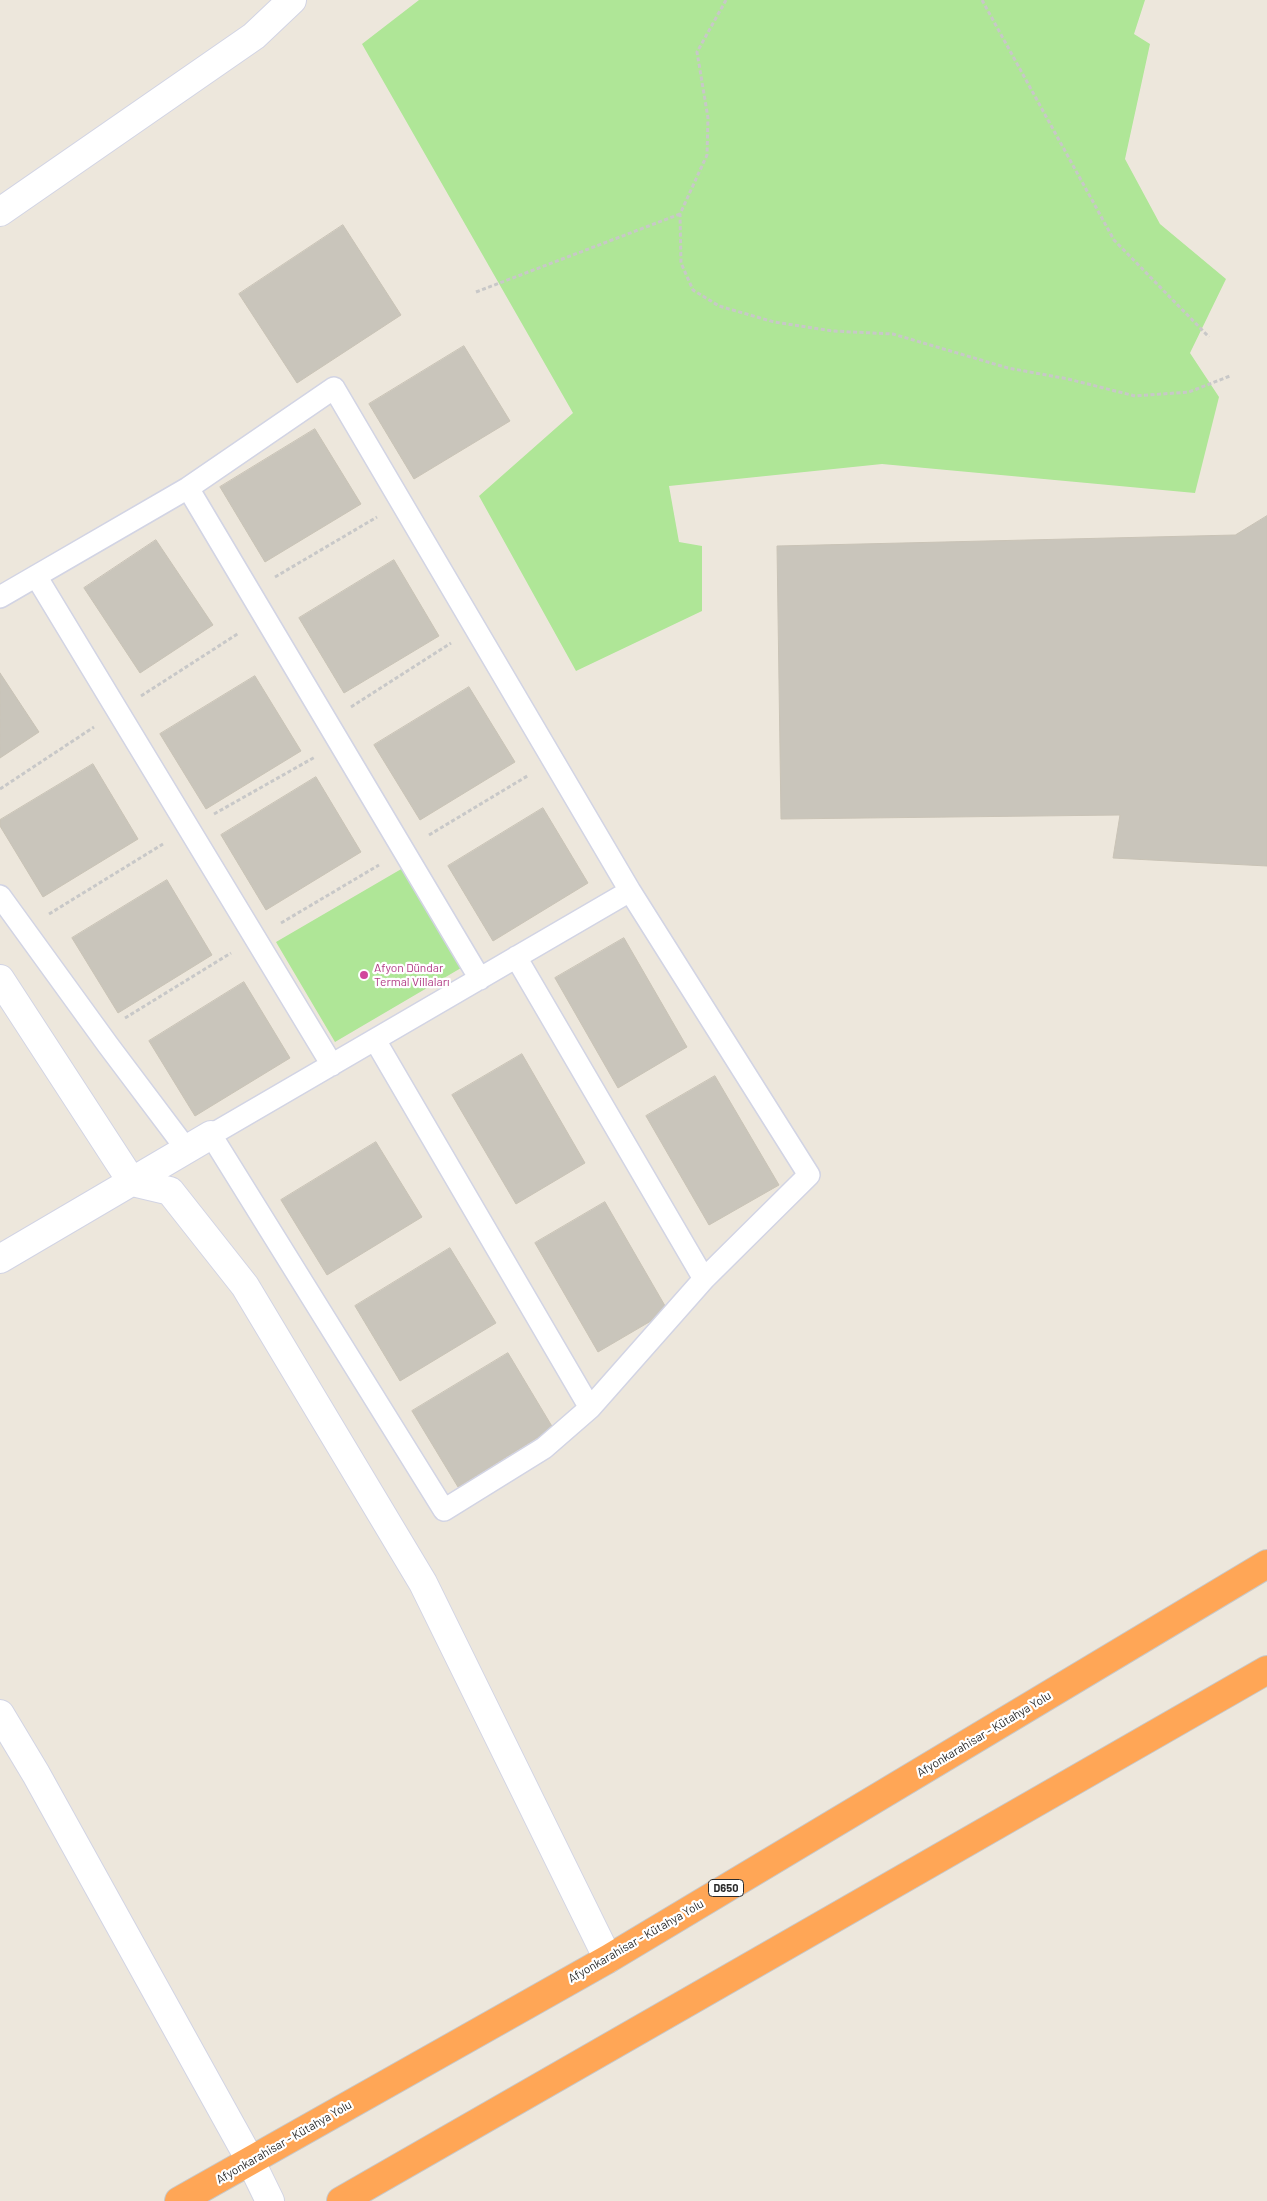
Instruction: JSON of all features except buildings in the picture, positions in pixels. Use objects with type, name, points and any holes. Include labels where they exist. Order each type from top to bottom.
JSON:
[{"type":"highway","name":"Afyonkarahisar - Kütahya Yolu","points":[[179,2201],[608,1959],[1267,1564]]},
{"type":"highway","points":[[341,2201],[1267,1670]]},
{"type":"street","points":[[0,212],[254,36],[292,0]]},
{"type":"street","points":[[0,979],[132,1182],[170,1192],[245,1286],[423,1583],[608,1959]]},
{"type":"street","points":[[0,1259],[211,1135]]},
{"type":"street","points":[[0,1714],[36,1774],[250,2160],[270,2201]]},
{"type":"lane","points":[[0,597],[188,488],[334,388],[630,891],[809,1175],[704,1279],[590,1408],[544,1448],[444,1510],[211,1135],[630,891]]},
{"type":"lane","points":[[188,488],[480,979]]},
{"type":"lane","points":[[36,576],[332,1065]]},
{"type":"lane","points":[[0,896],[187,1150]]},
{"type":"lane","points":[[516,957],[704,1279]]},
{"type":"lane","points":[[375,1040],[590,1408]]},
{"type":"path","points":[[726,0],[696,52],[708,118],[707,155],[680,214],[680,263],[693,290],[719,306],[774,322],[833,331],[892,334],[1008,368],[1068,379],[1135,396],[1189,392],[1230,376]]},
{"type":"path","points":[[982,0],[1114,240],[1209,337]]},
{"type":"path","points":[[476,292],[680,214]]},
{"type":"path","points":[[250,592],[401,503]]},
{"type":"path","points":[[328,723],[475,628]]},
{"type":"path","points":[[123,1019],[553,761]]},
{"type":"green space","points":[[419,0],[1145,0],[1134,34],[1150,44],[1125,159],[1160,224],[1226,279],[1190,353],[1219,397],[1195,493],[882,464],[669,486],[679,542],[702,546],[702,611],[576,671],[479,496],[573,413],[362,44]]},
{"type":"green space","points":[[403,868],[461,968],[335,1042],[276,942]]},
{"type":"place","name":"Afyon Dündar Termal Villaları","points":[[364,975]]}]
